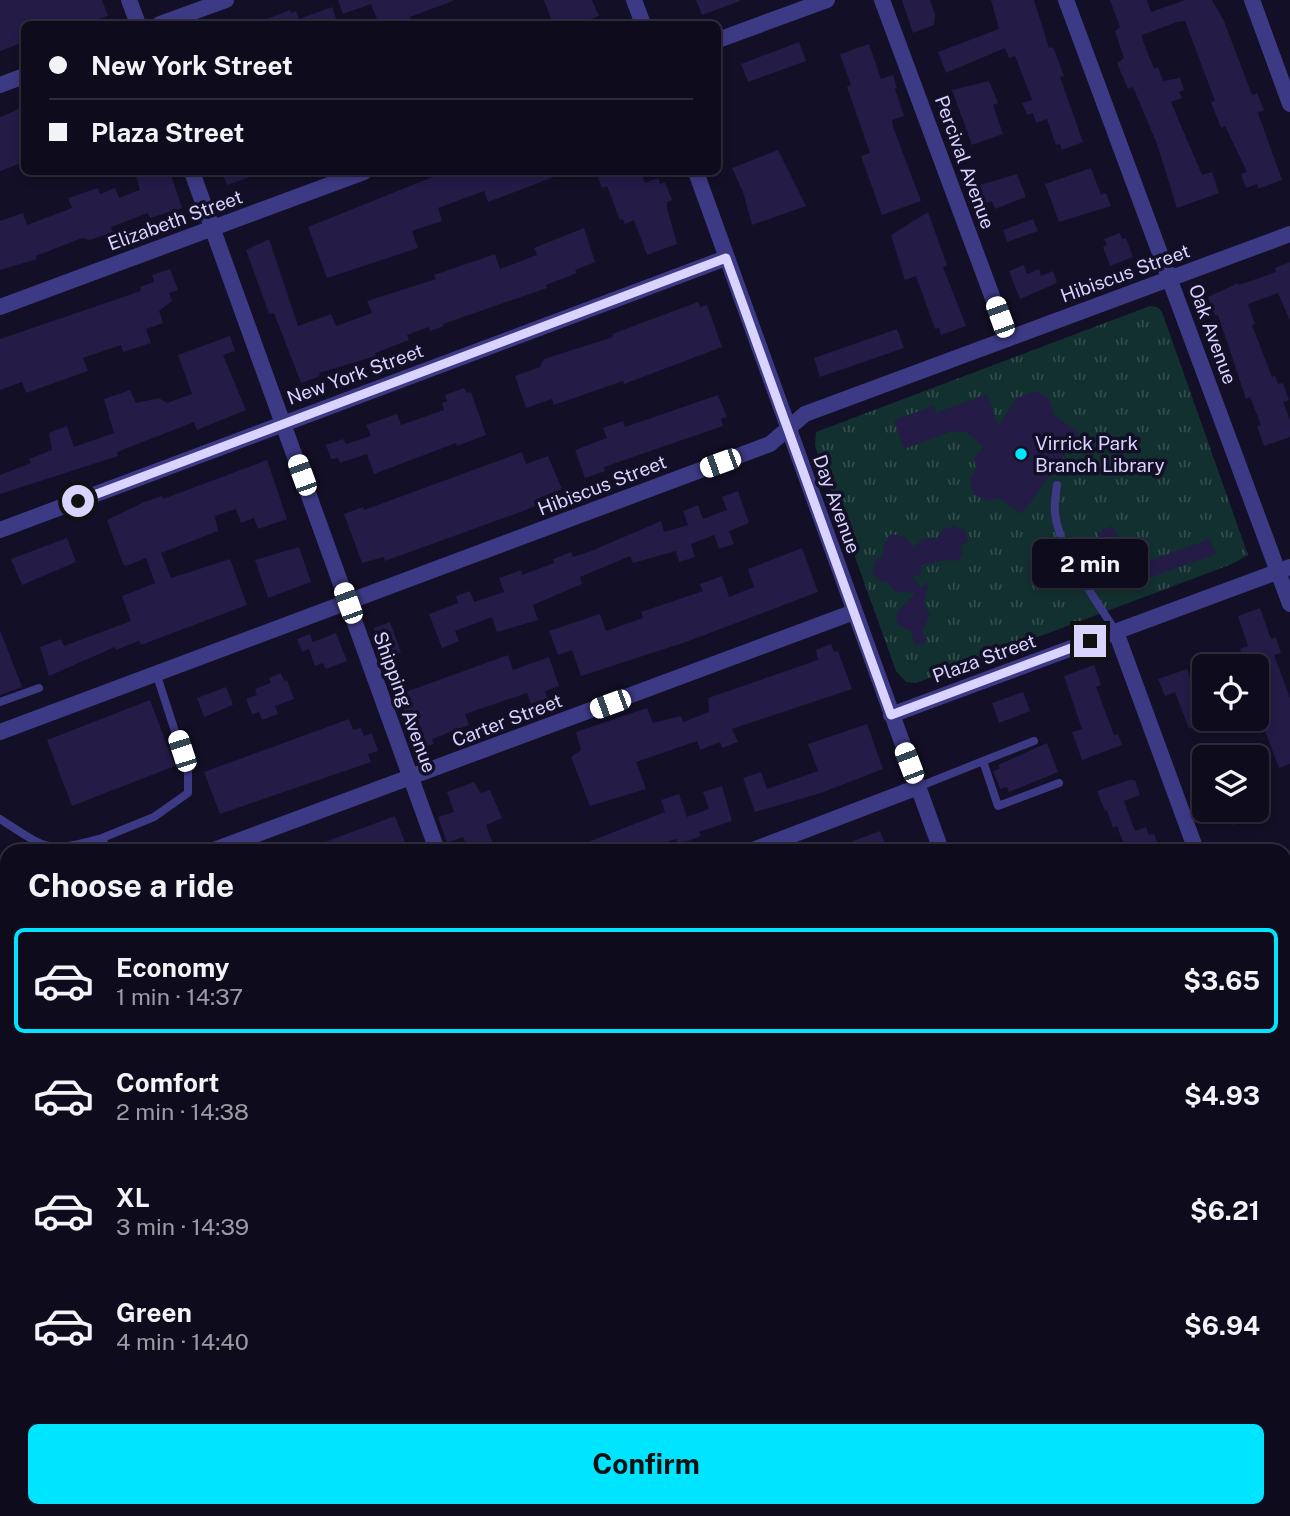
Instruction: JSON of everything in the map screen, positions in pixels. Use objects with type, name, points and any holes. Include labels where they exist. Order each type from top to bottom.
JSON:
[{"type":"street","points":[[130,0],[137,21]]},
{"type":"street","points":[[168,21],[226,0]]},
{"type":"street","points":[[634,0],[642,21]]},
{"type":"street","points":[[721,39],[827,0]]},
{"type":"street","name":"Percival Avenue","points":[[882,0],[1008,339]]},
{"type":"street","name":"Oak Avenue","points":[[1066,0],[1284,569],[1290,604]]},
{"type":"street","points":[[1252,0],[1290,104]]},
{"type":"street","points":[[0,85],[21,77]]},
{"type":"street","name":"Shipping Avenue","points":[[193,175],[435,844]]},
{"type":"street","name":"Elizabeth Street","points":[[0,307],[356,175]]},
{"type":"street","name":"Day Avenue","points":[[696,175],[939,844]]},
{"type":"street","name":"Hibiscus Street","points":[[0,732],[770,444],[805,414],[1290,234]]},
{"type":"street","name":"New York Street","points":[[0,530],[726,258]]},
{"type":"street","name":"Plaza Street","points":[[891,715],[1284,569]]},
{"type":"street","name":"Carter Street","points":[[230,844],[854,612]]},
{"type":"street","points":[[1115,632],[1194,844]]},
{"type":"street","points":[[769,844],[918,787]]},
{"type":"lane","points":[[1058,485],[1055,511],[1057,526],[1088,589],[1115,632]]},
{"type":"lane","points":[[79,844],[155,817],[188,793],[188,771],[156,673]]},
{"type":"lane","points":[[0,702],[39,688]]},
{"type":"lane","points":[[918,787],[1034,741]]},
{"type":"lane","points":[[983,761],[998,806],[1059,783]]},
{"type":"lane","points":[[0,819],[39,844]]},
{"type":"lane","points":[[102,838],[104,844]]},
{"type":"green space","points":[[1150,306],[1157,307],[1162,312],[1248,555],[1232,564],[916,683],[906,682],[896,671],[815,446],[816,432]]},
{"type":"building","points":[[0,0],[102,0],[108,16],[93,21],[21,21],[21,43],[0,51]]},
{"type":"building","points":[[338,0],[453,0],[410,17],[412,21],[378,21],[371,4],[343,14]]},
{"type":"building","points":[[544,0],[592,0],[599,16],[590,21],[552,21]]},
{"type":"building","points":[[696,0],[740,0],[740,1],[702,15]]},
{"type":"building","points":[[902,0],[930,0],[935,14],[934,25],[913,33]]},
{"type":"building","points":[[991,0],[1034,0],[1049,48],[1053,47],[1064,76],[1060,77],[1083,142],[1062,150],[1060,144],[1056,145],[1047,119],[1036,123],[1033,113],[1027,115],[1022,103],[1032,100],[1015,56],[1009,58],[1005,48],[946,73],[938,52],[999,29]]},
{"type":"building","points":[[1110,0],[1147,0],[1151,12],[1185,0],[1212,0],[1224,21],[1252,95],[1257,93],[1264,110],[1258,113],[1282,180],[1258,189],[1257,184],[1246,188],[1241,174],[1247,172],[1225,126],[1221,128],[1211,102],[1215,101],[1185,21],[1177,22],[1142,35],[1143,41],[1154,69],[1158,67],[1163,81],[1180,78],[1184,90],[1179,92],[1182,98],[1171,102],[1202,175],[1212,172],[1219,193],[1177,208],[1157,144],[1133,87],[1128,89],[1117,63],[1124,58],[1115,31],[1120,27]]},
{"type":"building","points":[[332,7],[337,21],[262,21],[290,10],[291,13],[296,11],[299,19]]},
{"type":"building","points":[[799,42],[806,61],[748,82],[741,64]]},
{"type":"building","points":[[869,44],[881,79],[893,75],[904,116],[892,120],[893,127],[921,201],[882,215],[861,156],[870,153],[847,87],[851,85],[840,54]]},
{"type":"building","points":[[989,81],[998,103],[993,105],[1003,134],[972,145],[952,90]]},
{"type":"building","points":[[21,108],[21,163],[0,171],[0,117]]},
{"type":"building","points":[[778,150],[806,206],[752,225],[743,192],[732,168]]},
{"type":"building","points":[[1091,168],[1101,195],[1106,193],[1111,206],[1059,222],[1045,184]]},
{"type":"building","points":[[1017,174],[1026,197],[995,209],[992,201],[977,206],[970,188]]},
{"type":"building","points":[[136,175],[171,175],[182,208],[150,218],[148,213],[111,227],[113,232],[90,240],[82,238],[36,256],[37,259],[0,270],[0,221],[23,213],[27,225],[72,208],[68,198],[98,188],[100,194],[115,188],[119,198],[140,190]]},
{"type":"building","points":[[223,175],[255,175],[227,185]]},
{"type":"building","points":[[438,175],[559,175],[488,202],[484,191],[438,208],[442,221],[412,231],[418,248],[327,278],[308,227]]},
{"type":"building","points":[[597,175],[642,175],[645,183],[658,178],[660,184],[665,182],[672,200],[667,202],[667,208],[677,244],[647,255],[634,220],[625,224],[623,219],[620,220],[607,186],[602,188]]},
{"type":"building","points":[[928,212],[947,265],[943,267],[966,326],[941,335],[939,328],[935,329],[916,276],[905,280],[891,235]]},
{"type":"building","points":[[1033,219],[1038,231],[1007,242],[1003,230]]},
{"type":"building","points":[[584,228],[595,262],[575,270],[577,273],[546,285],[547,288],[443,324],[444,326],[430,331],[429,327],[407,335],[409,340],[375,353],[376,356],[319,373],[320,376],[301,383],[274,313],[269,314],[246,250],[269,239],[298,326],[331,314],[336,326],[372,313],[367,301],[436,279],[434,275],[495,254],[500,269],[537,255],[534,248]]},
{"type":"building","points":[[1120,233],[1122,239],[1126,238],[1133,257],[1110,266],[1103,247],[1107,245],[1104,239]]},
{"type":"building","points":[[1290,262],[1290,321],[1278,293],[1248,304],[1255,324],[1252,325],[1272,377],[1275,375],[1278,384],[1283,383],[1289,400],[1283,402],[1290,420],[1290,437],[1264,446],[1257,426],[1261,425],[1250,397],[1246,399],[1218,315],[1215,316],[1208,297],[1238,283],[1239,285],[1276,272],[1275,268]]},
{"type":"building","points":[[1024,265],[1027,274],[1039,269],[1041,276],[1053,271],[1057,283],[1020,299],[1009,271]]},
{"type":"building","points":[[170,269],[178,290],[169,293],[172,301],[159,311],[163,323],[146,329],[151,343],[123,352],[121,345],[83,358],[88,371],[26,393],[22,382],[0,390],[0,339],[141,291],[140,287],[154,282],[152,275]]},
{"type":"building","points":[[698,302],[700,307],[707,305],[722,347],[624,384],[623,381],[554,405],[552,399],[526,408],[515,376],[540,367],[544,359],[613,337],[612,334]]},
{"type":"building","points":[[897,329],[904,348],[820,377],[814,358]]},
{"type":"building","points":[[230,336],[235,351],[223,355],[246,410],[197,430],[194,422],[117,452],[118,456],[0,494],[0,475],[31,463],[29,459],[52,450],[49,433],[67,426],[74,447],[114,433],[104,399],[130,390],[136,403],[159,398],[167,403],[192,394],[178,355]]},
{"type":"building","points":[[464,388],[467,393],[471,392],[486,435],[457,446],[456,443],[374,474],[367,454],[340,463],[338,458],[331,459],[326,445],[343,439],[346,444],[371,436],[366,425],[397,414],[401,425],[444,410],[442,403],[447,401],[445,395]]},
{"type":"building","name":"Virrick Park Branch Library","points":[[1035,391],[1048,398],[1054,415],[1079,433],[1022,514],[999,498],[987,501],[973,494],[970,479],[976,469],[974,459],[984,446],[966,432],[952,431],[904,449],[894,420],[933,406],[936,413],[987,394],[998,426],[1017,398]]},
{"type":"building","points":[[718,395],[727,417],[721,419],[723,426],[604,467],[605,471],[585,478],[575,450],[607,438],[603,428],[623,421],[625,427]]},
{"type":"building","points":[[522,452],[526,464],[548,456],[562,489],[539,498],[541,504],[526,510],[385,561],[384,557],[362,563],[344,514],[363,507],[364,510]]},
{"type":"building","points":[[267,460],[287,519],[258,529],[254,518],[241,523],[236,509],[215,516],[218,531],[161,553],[171,578],[230,559],[247,605],[141,645],[139,641],[116,650],[115,647],[49,676],[40,647],[61,639],[64,646],[131,621],[122,596],[155,583],[146,558],[126,566],[123,564],[107,520],[144,502],[162,496],[163,499]]},
{"type":"building","points":[[738,491],[749,523],[729,531],[734,544],[719,549],[714,535],[691,544],[695,557],[679,562],[676,551],[633,563],[630,556],[580,577],[582,584],[533,605],[538,620],[497,632],[492,617],[455,631],[459,641],[442,648],[429,614],[458,603],[456,596],[470,591],[474,602],[504,592],[499,578],[521,570],[522,575],[554,563],[553,559],[571,552],[573,557],[591,551],[661,521],[664,532],[688,525],[683,511],[698,505],[703,519],[727,510],[722,497]]},
{"type":"building","points":[[953,526],[965,530],[968,541],[961,545],[962,556],[955,561],[943,560],[922,565],[921,574],[912,577],[921,588],[929,581],[924,604],[930,614],[922,631],[926,640],[923,644],[915,645],[911,630],[899,626],[896,619],[898,611],[916,593],[896,592],[887,582],[880,581],[872,572],[876,559],[883,556],[884,544],[891,534],[905,537],[914,547],[923,539],[938,538],[942,531]]},
{"type":"building","points":[[1113,526],[1129,568],[1210,539],[1216,554],[1117,589],[1097,532]]},
{"type":"building","points":[[67,538],[76,562],[22,585],[11,559]]},
{"type":"building","points":[[299,547],[311,582],[268,598],[255,560]]},
{"type":"building","points":[[802,548],[818,592],[686,642],[581,676],[572,650],[558,655],[549,631],[600,614],[606,631],[643,618],[641,612],[703,591],[700,584],[722,576],[729,597],[754,587],[748,569]]},
{"type":"building","points":[[1260,608],[1271,639],[1276,637],[1281,653],[1274,655],[1290,698],[1290,764],[1279,768],[1265,731],[1269,731],[1269,654],[1241,654],[1240,649],[1248,646],[1238,616]]},
{"type":"building","points":[[390,622],[401,652],[386,658],[374,628]]},
{"type":"building","points":[[0,630],[22,687],[0,695]]},
{"type":"building","points":[[336,633],[347,661],[326,669],[323,663],[315,666],[309,649],[302,652],[297,639],[310,634],[313,642]]},
{"type":"building","points":[[831,644],[834,652],[838,651],[852,689],[732,729],[738,742],[722,748],[720,742],[700,750],[697,741],[636,762],[646,789],[590,806],[571,757],[581,750],[576,732],[647,708],[653,723],[681,716],[683,722],[709,712],[708,698],[818,660],[816,650]]},
{"type":"building","points":[[508,655],[513,670],[549,657],[559,686],[545,691],[547,698],[531,704],[527,693],[465,714],[469,725],[432,739],[434,744],[417,749],[404,709],[408,708],[403,693]]},
{"type":"building","points":[[1094,665],[1101,685],[1096,687],[1114,735],[1118,734],[1122,745],[1082,760],[1072,732],[1082,729],[1064,676]]},
{"type":"building","points":[[1187,669],[1192,679],[1192,728],[1189,729],[1175,692],[1165,696],[1158,679]]},
{"type":"building","points":[[281,673],[284,681],[287,680],[294,699],[275,706],[278,714],[262,720],[259,712],[252,714],[246,699],[257,695],[255,689],[271,683],[269,678]]},
{"type":"building","points":[[226,687],[233,705],[204,717],[197,698]]},
{"type":"building","points":[[1023,692],[1030,711],[999,723],[992,703]]},
{"type":"building","points":[[150,700],[175,766],[72,806],[47,740]]},
{"type":"building","points":[[349,719],[353,730],[361,728],[364,736],[372,733],[378,751],[368,754],[371,762],[220,814],[204,772]]},
{"type":"building","points":[[867,724],[883,769],[821,793],[755,812],[743,778],[761,772],[767,789],[818,771],[808,744]]},
{"type":"building","points":[[1047,743],[1058,772],[1009,792],[1007,787],[1000,789],[993,771],[1000,768],[998,765]]},
{"type":"building","points":[[1135,780],[1140,795],[1124,801],[1135,831],[1146,827],[1149,835],[1154,834],[1158,844],[1124,844],[1117,826],[1113,828],[1097,791]]},
{"type":"building","points":[[474,782],[481,793],[490,790],[502,818],[486,825],[492,842],[466,844],[463,837],[447,843],[438,817],[454,812],[447,792]]},
{"type":"building","points":[[722,786],[732,821],[699,832],[701,836],[681,844],[678,844],[676,839],[662,844],[583,844],[665,812],[661,800],[679,794],[687,817],[709,809],[703,792]]},
{"type":"building","points":[[395,816],[406,844],[319,844]]},
{"type":"building","points":[[880,831],[885,844],[845,844]]},
{"type":"place","name":"Virrick Park Branch Library","points":[[1021,454]]},
{"type":"route","points":[[78,501],[726,258],[891,715],[1090,641]]}]
